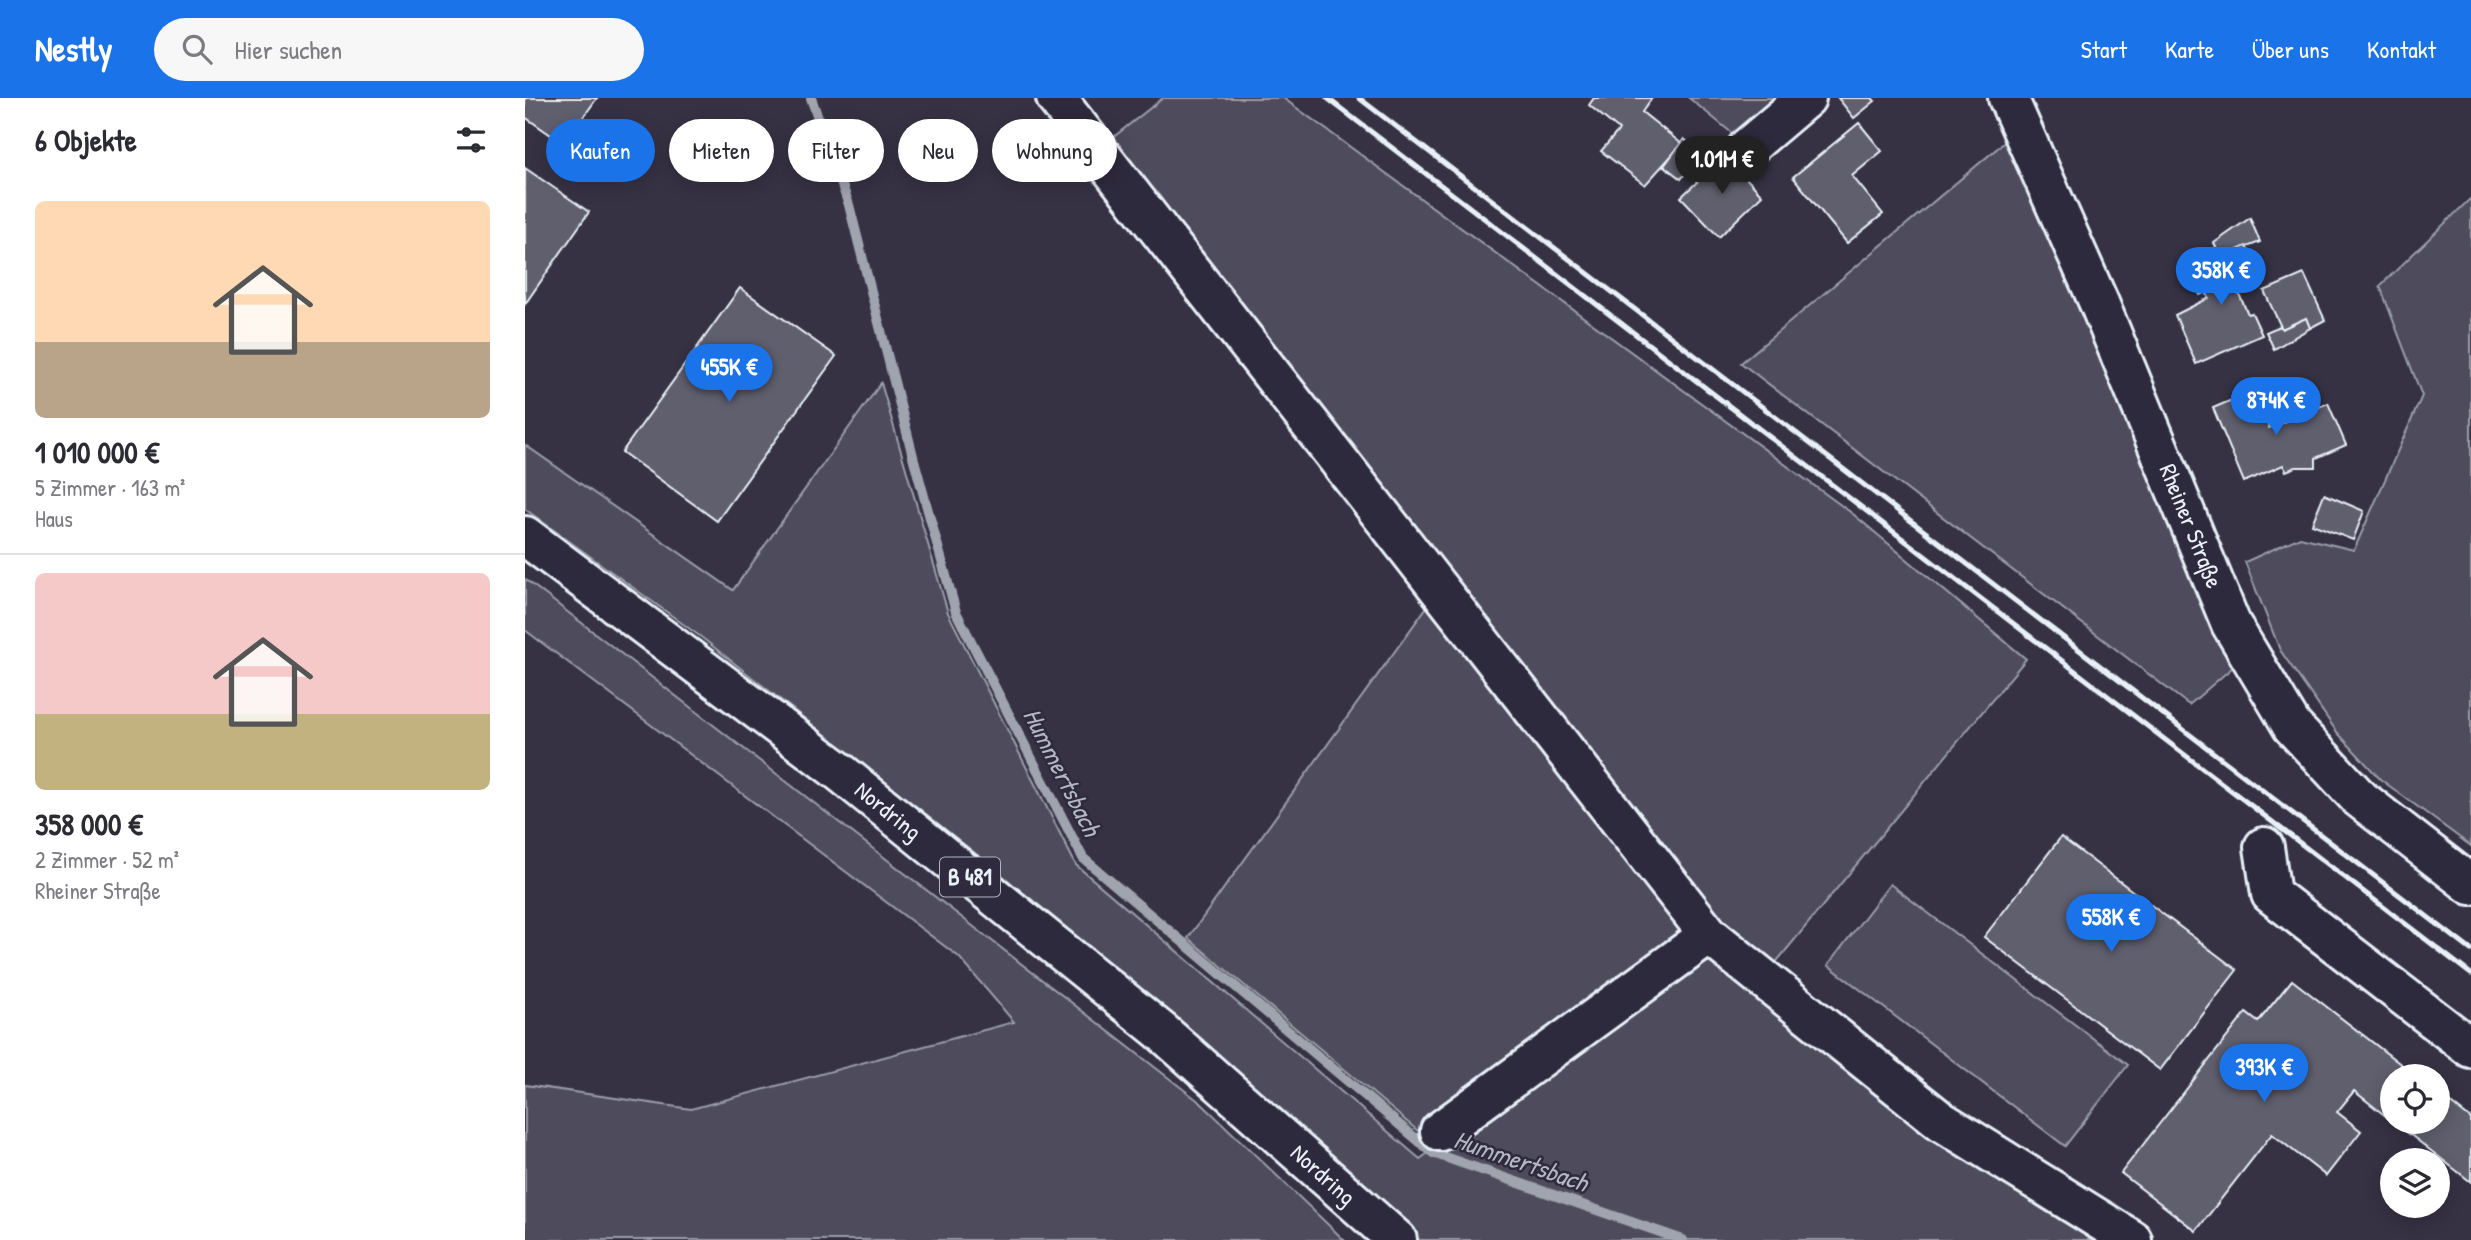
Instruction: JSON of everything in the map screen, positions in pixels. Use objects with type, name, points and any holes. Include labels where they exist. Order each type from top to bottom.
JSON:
[{"type":"street","points":[[1056,98],[1709,935],[1941,1121],[2131,1240]]},
{"type":"street","points":[[1747,148],[1806,98]]},
{"type":"street","name":"Rheiner Straße","points":[[2008,98],[2099,303],[2231,624],[2292,726],[2359,798],[2471,885]]},
{"type":"street","name":"Nordring","points":[[525,536],[840,772],[1161,1031],[1397,1240]]},
{"type":"street","points":[[2264,847],[2271,894],[2471,1048]]},
{"type":"street","points":[[1440,1131],[1709,935]]},
{"type":"shaded area","points":[[1163,98],[1283,98],[1853,514],[2026,659],[1768,972],[1712,923],[1117,157],[1117,134]]},
{"type":"shaded area","points":[[1689,98],[1786,98],[1738,138]]},
{"type":"shaded area","points":[[2006,141],[2234,666],[2189,705],[1741,363]]},
{"type":"shaded area","points":[[2471,198],[2471,846],[2380,779],[2337,732],[2280,650],[2245,562],[2300,537],[2354,550],[2422,396],[2380,286]]},
{"type":"shaded area","points":[[881,383],[948,613],[1076,865],[1420,1159],[1707,950],[2111,1240],[1416,1240],[994,868],[701,637],[525,509],[525,445],[733,590]]},
{"type":"shaded area","points":[[525,579],[1201,1103],[1344,1240],[525,1240],[525,1085],[691,1109],[1014,1022],[959,957],[525,630]]},
{"type":"shaded area","points":[[1434,597],[1698,933],[1424,1136],[1188,938]]},
{"type":"shaded area","points":[[1890,884],[2128,1065],[2065,1146],[1828,965]]},
{"type":"building","points":[[525,98],[597,98],[582,119],[546,119],[546,132],[525,117]]},
{"type":"building","points":[[1594,98],[1652,98],[1642,112],[1682,144],[1645,185],[1601,151],[1619,130],[1589,105]]},
{"type":"building","points":[[1838,98],[1872,98],[1875,101],[1854,118]]},
{"type":"building","points":[[1859,123],[1882,151],[1852,176],[1883,214],[1847,243],[1793,177]]},
{"type":"building","points":[[1684,139],[1702,153],[1681,179],[1664,166]]},
{"type":"building","points":[[1725,156],[1762,195],[1719,237],[1681,197]]},
{"type":"building","points":[[525,168],[589,212],[525,304]]},
{"type":"building","points":[[2250,218],[2260,242],[2221,257],[2214,243]]},
{"type":"building","points":[[2246,246],[2262,282],[2238,292],[2262,335],[2196,364],[2175,315],[2209,298],[2206,292],[2200,295],[2192,278],[2204,269],[2202,266]]},
{"type":"building","points":[[2304,274],[2325,320],[2310,328],[2306,318],[2282,329],[2264,291]]},
{"type":"building","points":[[740,288],[836,356],[717,521],[622,452]]},
{"type":"building","points":[[2306,318],[2310,328],[2274,349],[2266,332],[2280,326],[2282,329]]},
{"type":"building","points":[[2253,391],[2269,428],[2328,403],[2346,445],[2316,458],[2316,467],[2296,467],[2286,471],[2283,465],[2244,482],[2213,408]]},
{"type":"building","points":[[2324,494],[2364,511],[2353,540],[2312,524]]},
{"type":"building","points":[[2061,837],[2237,970],[2160,1070],[1984,937]]},
{"type":"building","points":[[2292,980],[2400,1064],[2380,1064],[2380,1112],[2354,1091],[2337,1112],[2361,1131],[2326,1176],[2272,1134],[2196,1231],[2121,1173],[2246,1013],[2258,1022]]},
{"type":"building","points":[[2450,1102],[2471,1119],[2471,1182],[2450,1166],[2450,1148],[2427,1148],[2409,1134],[2450,1134]]},
{"type":"waterway","name":"Hummertsbach","points":[[811,98],[849,205],[956,612],[1083,858],[1433,1153],[1683,1240]]},
{"type":"railway","points":[[1327,98],[2471,974]]},
{"type":"railway","points":[[1359,98],[2471,950]]}]
